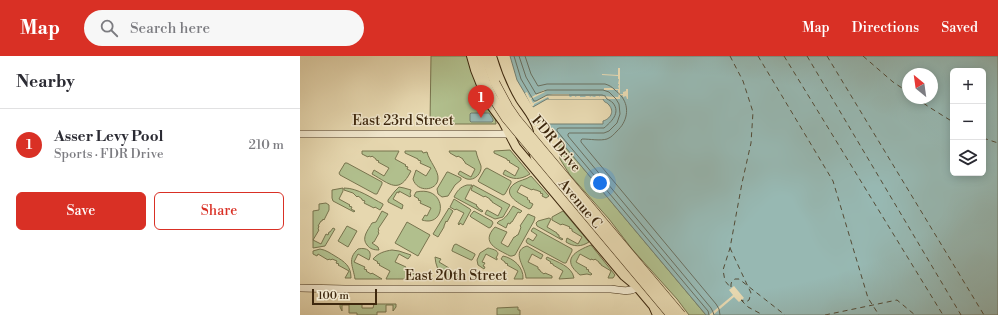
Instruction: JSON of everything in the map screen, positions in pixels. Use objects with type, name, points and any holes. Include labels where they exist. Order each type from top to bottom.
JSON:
[{"type":"highway","name":"FDR Drive","points":[[477,56],[481,69],[517,120],[681,315]]},
{"type":"highway","name":"FDR Drive","points":[[485,56],[497,105],[506,118],[671,315]]},
{"type":"main road","points":[[471,56],[475,70],[489,103],[503,122],[509,134]]},
{"type":"main road","name":"FDR Drive","points":[[492,56],[506,92],[526,124],[528,130]]},
{"type":"main road","name":"Avenue C","points":[[528,130],[534,156],[537,162],[630,274],[637,286],[653,306],[657,315]]},
{"type":"main road","name":"Avenue C","points":[[509,134],[516,147],[624,276],[637,286]]},
{"type":"main road","name":"Avenue C","points":[[653,306],[665,315]]},
{"type":"street","name":"East 23rd Street","points":[[300,134],[520,134],[528,130]]},
{"type":"street","name":"East 20th Street","points":[[300,288],[611,289],[624,286],[637,286]]},
{"type":"green space","points":[[431,56],[467,56],[474,79],[482,97],[496,120],[496,124],[430,124]]},
{"type":"green space","points":[[562,143],[706,315],[689,315],[677,299],[632,249],[609,219],[570,175],[560,159],[559,146]]},
{"type":"green space","points":[[510,150],[530,174],[516,178],[503,174],[505,170],[515,176],[519,168],[507,159],[494,153],[494,151]]},
{"type":"green space","points":[[362,151],[399,151],[395,159],[406,165],[405,166],[408,167],[407,169],[411,171],[402,183],[398,185],[389,184],[372,174],[374,170],[384,176],[389,168],[378,162],[379,161],[372,156],[368,157],[362,154]]},
{"type":"green space","points":[[405,151],[427,152],[438,176],[437,183],[434,186],[427,189],[418,187],[415,184],[413,179],[416,170],[426,176],[431,168],[420,163],[421,161],[405,153]]},
{"type":"green space","points":[[449,151],[476,151],[481,166],[477,176],[473,179],[466,179],[458,174],[460,171],[471,177],[475,169],[465,163],[463,159],[450,153]]},
{"type":"green space","points":[[345,163],[382,182],[377,194],[340,175],[339,173]]},
{"type":"green space","points":[[487,168],[511,181],[505,194],[503,195],[478,181]]},
{"type":"green space","points":[[447,172],[461,178],[461,180],[455,185],[448,196],[442,197],[438,194],[437,189]]},
{"type":"green space","points":[[531,176],[549,196],[546,198],[542,196],[543,194],[540,193],[541,192],[521,185],[517,192],[528,198],[527,199],[530,201],[529,202],[533,204],[529,209],[517,202],[509,192],[510,188],[514,184]]},
{"type":"green space","points":[[472,185],[465,199],[477,205],[476,206],[483,211],[482,212],[454,197],[462,187]]},
{"type":"green space","points":[[473,185],[510,205],[503,217],[495,219],[485,214],[487,210],[498,216],[502,208],[485,196],[484,197],[471,190]]},
{"type":"green space","points":[[399,187],[411,190],[410,197],[399,191],[393,199],[403,205],[402,209],[388,202]]},
{"type":"green space","points":[[343,188],[339,199],[350,205],[349,206],[352,207],[351,209],[355,211],[354,212],[333,201],[332,190]]},
{"type":"green space","points":[[344,188],[359,191],[383,205],[380,210],[375,207],[374,208],[364,203],[365,201],[353,193],[344,190]]},
{"type":"green space","points":[[416,192],[426,192],[434,195],[439,200],[440,213],[436,218],[430,221],[422,220],[425,215],[427,216],[431,208],[420,203],[421,201],[414,196]]},
{"type":"green space","points":[[454,199],[471,210],[463,225],[460,223],[459,225],[458,224],[464,213],[450,207]]},
{"type":"green space","points":[[326,203],[329,205],[329,210],[324,220],[323,219],[318,226],[319,230],[313,240],[313,211],[319,210],[319,204]]},
{"type":"green space","points":[[513,206],[522,211],[520,213],[518,212],[512,222],[510,224],[508,223],[506,228],[497,223],[509,213]]},
{"type":"green space","points":[[449,208],[453,211],[438,237],[433,234]]},
{"type":"green space","points":[[382,211],[388,214],[378,229],[379,233],[372,243],[378,247],[379,250],[369,247],[365,242],[365,237],[372,223],[376,222]]},
{"type":"green space","points":[[474,211],[492,221],[493,223],[491,227],[489,228],[471,217],[470,216]]},
{"type":"green space","points":[[563,211],[589,242],[578,246],[566,242],[567,238],[578,244],[582,237],[572,231],[572,229],[569,228],[570,227],[561,225],[552,220],[552,217]]},
{"type":"green space","points":[[528,214],[535,217],[534,221],[515,255],[510,256],[492,245],[489,237],[495,227],[507,232],[501,243],[508,247],[514,237],[518,235],[520,226]]},
{"type":"green space","points":[[549,218],[551,219],[547,227],[557,233],[559,237],[563,239],[562,240],[537,226],[536,223],[538,221]]},
{"type":"green space","points":[[407,222],[430,235],[418,256],[395,243]]},
{"type":"green space","points":[[347,226],[357,231],[348,247],[338,241]]},
{"type":"green space","points":[[333,228],[335,229],[325,246],[313,248],[313,240],[321,244],[326,234],[328,235]]},
{"type":"green space","points":[[533,228],[572,249],[566,263],[527,243],[526,241],[528,238],[533,241],[537,235],[531,231]]},
{"type":"green space","points":[[456,244],[475,254],[472,260],[452,251],[454,245]]},
{"type":"green space","points":[[591,245],[615,275],[613,278],[608,278],[611,271],[595,259],[591,260],[580,254],[576,262],[587,268],[586,269],[592,274],[580,275],[574,269],[571,264],[572,256]]},
{"type":"green space","points":[[527,246],[543,255],[541,259],[532,254],[528,262],[538,267],[538,269],[544,274],[545,273],[552,276],[552,278],[526,278],[519,256],[522,248]]},
{"type":"green space","points":[[488,248],[497,252],[497,260],[486,254],[482,262],[485,263],[483,266],[485,267],[484,269],[478,265],[477,260],[480,253]]},
{"type":"green space","points":[[320,249],[344,262],[349,267],[351,278],[345,278],[349,271],[338,265],[339,264],[336,263],[337,261],[332,259],[328,260],[318,254],[317,256],[313,254],[313,251]]},
{"type":"green space","points":[[358,249],[368,250],[370,252],[370,257],[369,260],[358,254],[354,262],[365,267],[364,269],[367,270],[366,271],[382,279],[355,279],[352,259]]},
{"type":"green space","points":[[392,250],[411,255],[408,259],[399,254],[395,262],[406,267],[405,269],[412,274],[413,273],[423,279],[386,279],[390,271],[379,265],[380,264],[373,259],[377,255]]},
{"type":"green space","points":[[503,256],[514,261],[520,267],[523,279],[514,279],[518,271],[507,265],[508,264],[501,259]]},
{"type":"green space","points":[[435,257],[441,259],[439,262],[449,268],[451,271],[450,272],[455,275],[460,274],[466,278],[440,279]]},
{"type":"green space","points":[[547,257],[567,267],[573,274],[574,278],[559,279],[563,271],[550,263],[551,262],[546,259]]},
{"type":"green space","points":[[340,304],[362,304],[362,308],[373,308],[374,304],[396,304],[396,307],[393,311],[393,305],[386,305],[386,312],[377,312],[377,315],[357,315],[357,313],[349,313],[349,305],[342,305],[342,311]]},
{"type":"green space","points":[[518,307],[518,310],[520,310],[520,315],[497,315],[497,308]]},
{"type":"water","points":[[510,56],[998,56],[998,315],[706,315],[546,124],[603,124],[603,121],[608,119],[612,113],[609,105],[603,99],[547,99],[533,107],[517,80]]},
{"type":"water","points":[[471,113],[489,113],[493,121],[471,122]]},
{"type":"pier","points":[[618,68],[620,68],[620,94],[623,94],[626,89],[628,89],[628,99],[626,96],[623,97],[623,95],[620,96],[620,99],[549,99],[548,97],[534,104],[532,107],[525,93],[527,92],[530,98],[544,90],[545,92],[531,99],[533,103],[546,95],[553,94],[569,94],[570,97],[618,97],[618,90],[604,90],[604,88],[619,89],[618,76],[602,74],[618,75]]},
{"type":"pier","points":[[734,286],[744,298],[739,302],[734,297],[713,315],[709,315],[733,295],[729,290]]},
{"type":"ferry route","points":[[730,56],[743,81],[753,112],[751,143],[730,248],[723,270],[725,281],[731,288]]},
{"type":"ferry route","points":[[758,56],[833,181],[868,298],[879,315]]},
{"type":"ferry route","points":[[784,56],[943,315]]},
{"type":"ferry route","points":[[807,56],[961,315]]},
{"type":"ferry route","points":[[827,56],[984,315]]},
{"type":"ferry route","points":[[863,56],[902,88]]},
{"type":"ferry route","points":[[925,104],[950,120]]},
{"type":"ferry route","points":[[986,139],[998,143]]},
{"type":"ferry route","points":[[730,248],[751,293],[749,300],[746,302],[741,300]]},
{"type":"ferry route","points":[[731,287],[732,281],[739,279],[785,315]]},
{"type":"ferry route","points":[[741,300],[748,307],[763,315]]},
{"type":"ferry route","points":[[825,315],[897,300],[915,315]]},
{"type":"place","name":"Asser Levy Pool","points":[[481,118]]}]
